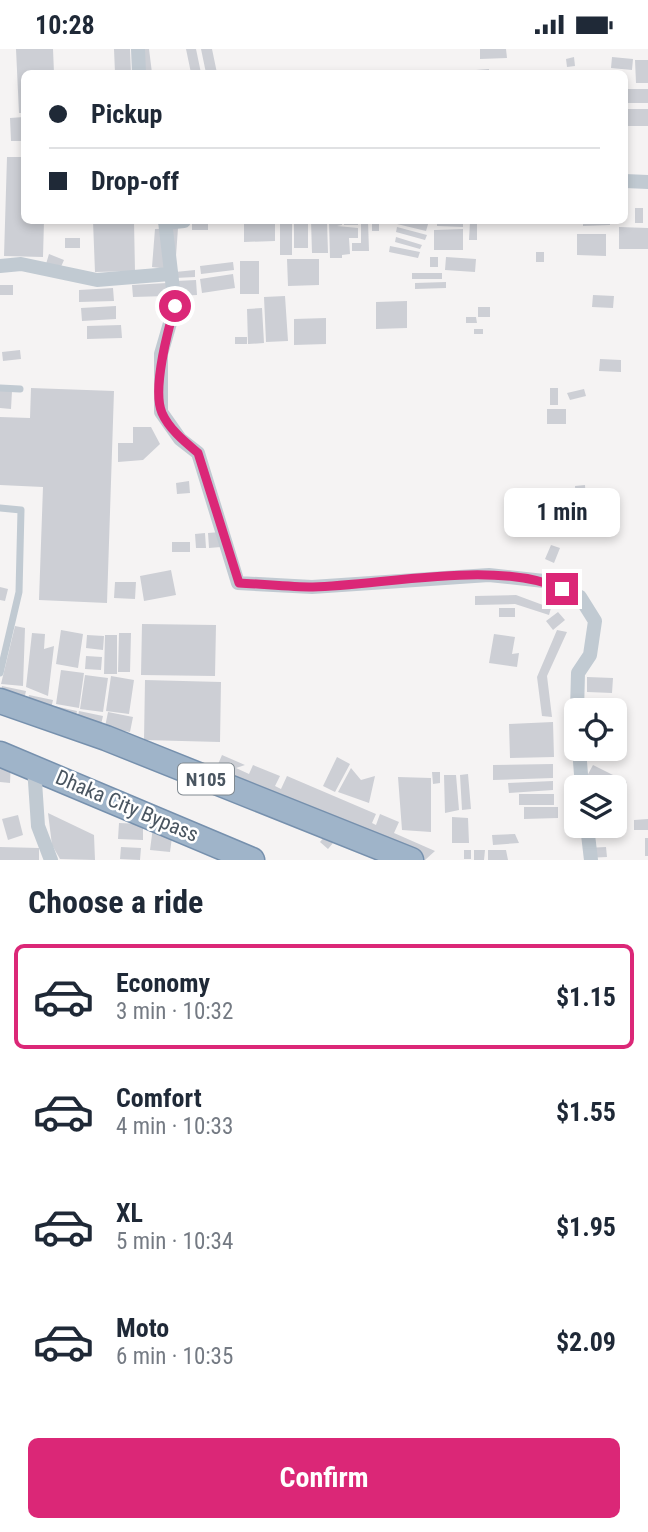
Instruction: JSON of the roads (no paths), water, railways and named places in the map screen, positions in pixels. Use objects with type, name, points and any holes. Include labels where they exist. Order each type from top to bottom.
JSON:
[{"type":"highway","name":"N105","points":[[0,701],[106,739],[411,860]]},
{"type":"highway","name":"Dhaka City Bypass","points":[[0,754],[253,860]]},
{"type":"street","points":[[138,49],[139,70]]},
{"type":"street","points":[[628,181],[648,182]]},
{"type":"street","points":[[165,224],[175,306],[161,353],[161,412],[180,439],[198,453],[239,583],[312,587],[489,575],[544,581],[580,597],[595,621],[590,655],[578,673],[577,698]]},
{"type":"street","points":[[0,266],[34,266],[97,280],[170,274]]},
{"type":"street","points":[[34,767],[38,826],[51,860]]},
{"type":"street","points":[[588,838],[591,860]]},
{"type":"lane","points":[[0,388],[20,389]]},
{"type":"lane","points":[[0,508],[21,510],[19,592],[0,673]]}]
